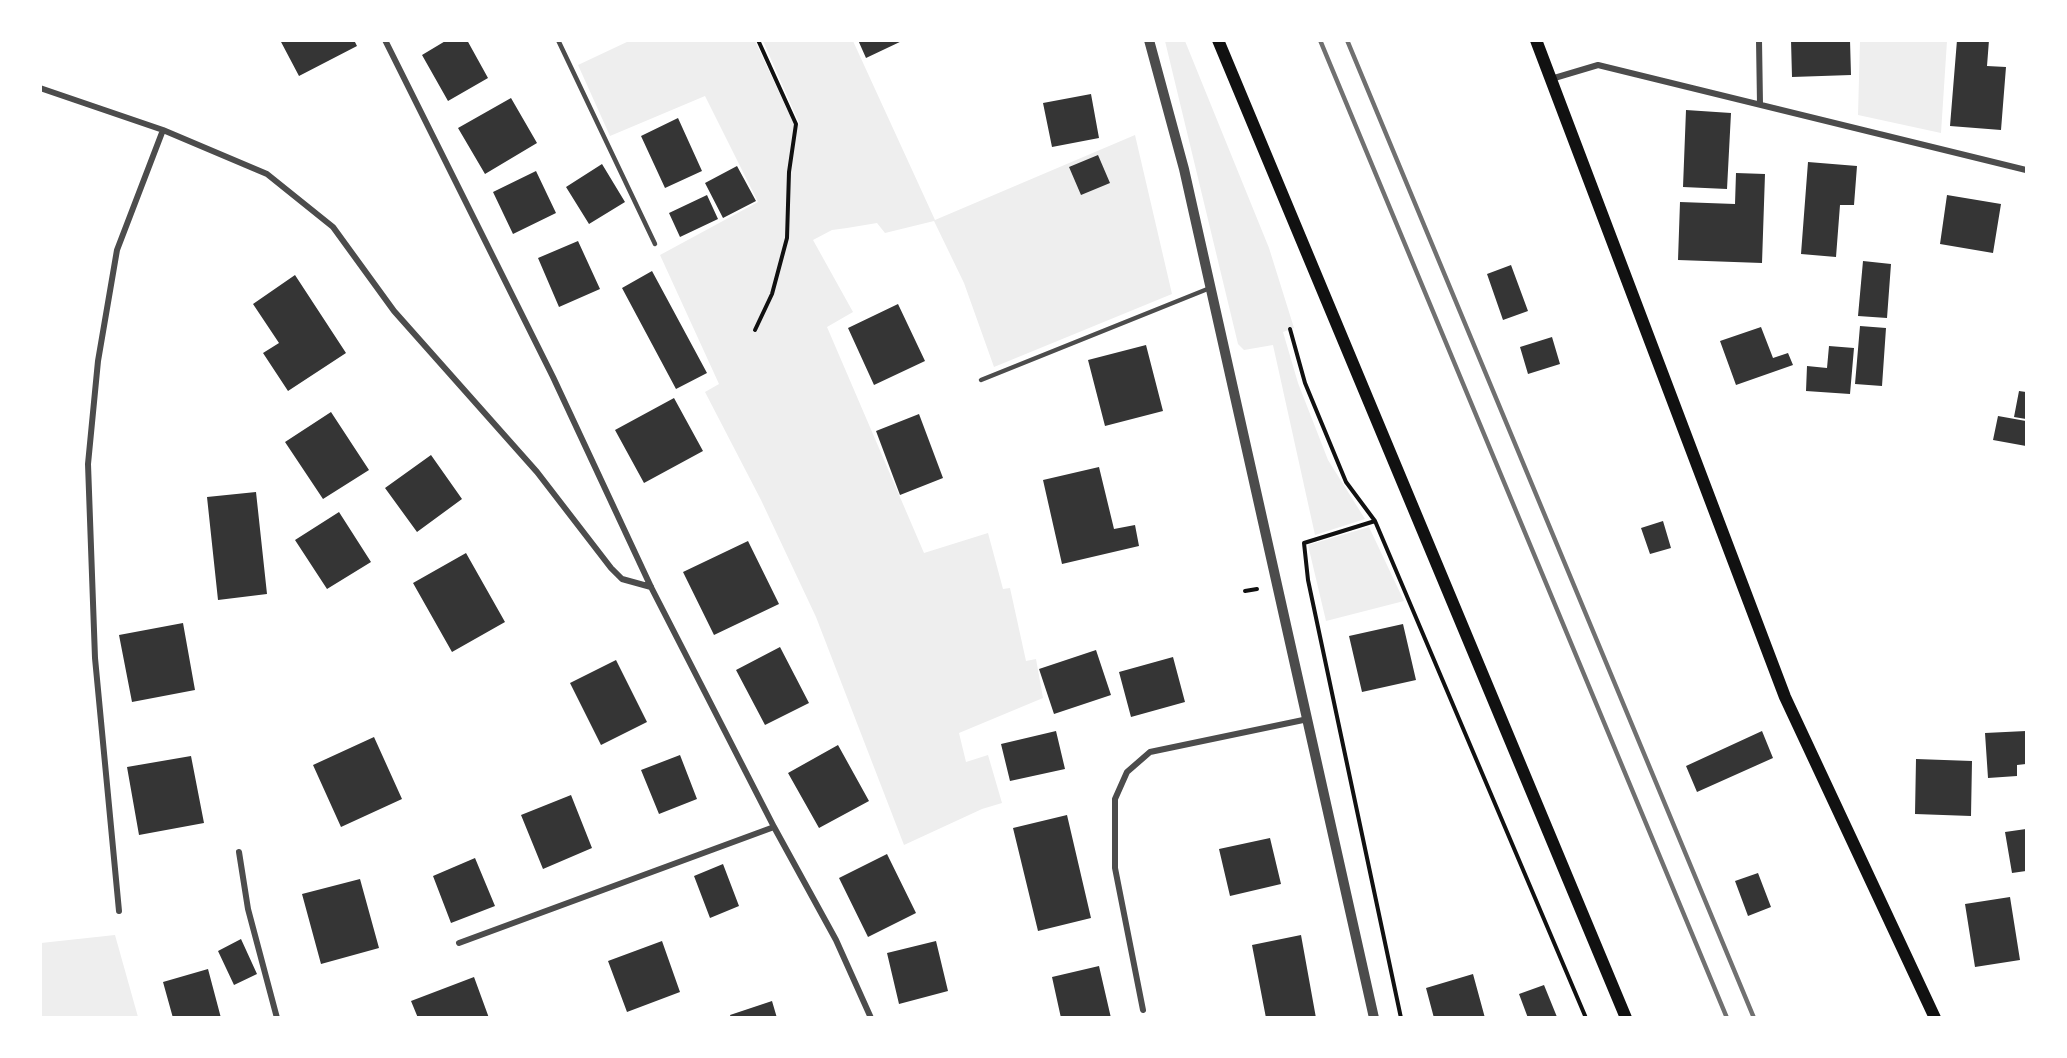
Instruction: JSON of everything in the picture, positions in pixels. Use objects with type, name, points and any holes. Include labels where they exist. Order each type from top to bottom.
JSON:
[{"type":"main road","points":[[1218,40],[1626,1017]]},
{"type":"main road","points":[[1536,40],[1785,697],[1935,1017]]},
{"type":"street","points":[[385,40],[553,377],[651,587],[774,827],[836,940],[871,1017]]},
{"type":"street","points":[[1149,40],[1184,169],[1374,1017]]},
{"type":"street","points":[[1759,40],[1760,104]]},
{"type":"street","points":[[1551,79],[1598,65],[2026,170]]},
{"type":"street","points":[[40,88],[163,130],[267,174],[333,227],[394,311],[537,472],[610,568],[622,579],[651,587]]},
{"type":"street","points":[[119,911],[95,658],[88,464],[98,361],[117,250],[163,130]]},
{"type":"street","points":[[1143,1010],[1115,868],[1115,799],[1127,772],[1150,752],[1308,719]]},
{"type":"street","points":[[459,943],[774,827]]},
{"type":"street","points":[[239,852],[248,909],[277,1017]]},
{"type":"lane","points":[[558,40],[655,244]]},
{"type":"lane","points":[[981,380],[1210,288]]},
{"type":"path","points":[[755,330],[772,294],[787,238],[789,172],[796,124],[758,40]]},
{"type":"path","points":[[1290,329],[1305,383],[1346,482],[1376,521],[1586,1017]]},
{"type":"path","points":[[1376,521],[1304,543],[1308,580],[1401,1017]]},
{"type":"shaded area","points":[[629,41],[755,41],[793,122],[800,125],[763,41],[853,41],[935,220],[1135,135],[1172,294],[994,367],[964,283],[934,221],[885,233],[877,223],[832,230],[813,240],[853,312],[827,327],[924,553],[988,533],[1003,589],[1010,588],[1026,661],[1036,659],[1043,698],[959,733],[966,762],[988,755],[1002,803],[982,809],[904,845],[816,617],[761,500],[705,392],[719,384],[660,255],[758,202],[705,96],[610,136],[578,65]]},
{"type":"shaded area","points":[[1165,41],[1185,41],[1269,248],[1294,328],[1283,332],[1298,383],[1328,460],[1365,519],[1315,535],[1273,345],[1244,350],[1238,344]]},
{"type":"shaded area","points":[[1860,41],[1947,41],[1941,133],[1858,115]]},
{"type":"shaded area","points":[[1369,527],[1404,601],[1326,621],[1308,545]]},
{"type":"shaded area","points":[[115,935],[138,1017],[41,1017],[41,943]]},
{"type":"building","points":[[280,40],[354,40],[357,46],[299,76]]},
{"type":"building","points":[[447,40],[467,40],[488,78],[448,101],[422,55]]},
{"type":"building","points":[[858,40],[904,40],[866,58]]},
{"type":"building","points":[[1791,40],[1850,40],[1851,75],[1792,77]]},
{"type":"building","points":[[1957,40],[1989,40],[1987,66],[2006,67],[2001,130],[1950,126]]},
{"type":"building","points":[[1091,94],[1099,138],[1052,147],[1043,103]]},
{"type":"building","points":[[511,98],[537,143],[485,174],[458,128]]},
{"type":"building","points":[[1686,110],[1731,113],[1727,189],[1683,187]]},
{"type":"building","points":[[678,118],[702,171],[665,188],[641,136]]},
{"type":"building","points":[[1098,155],[1110,183],[1081,195],[1069,167]]},
{"type":"building","points":[[1808,162],[1857,166],[1854,205],[1840,205],[1836,257],[1801,254]]},
{"type":"building","points":[[602,164],[625,202],[589,224],[566,187]]},
{"type":"building","points":[[737,166],[756,201],[723,218],[705,183]]},
{"type":"building","points":[[536,171],[556,213],[513,234],[493,192]]},
{"type":"building","points":[[1736,173],[1765,174],[1762,263],[1678,260],[1680,202],[1735,204]]},
{"type":"building","points":[[707,195],[718,219],[680,237],[669,213]]},
{"type":"building","points":[[1947,195],[2001,204],[1993,253],[1940,244]]},
{"type":"building","points":[[578,241],[600,289],[559,307],[538,258]]},
{"type":"building","points":[[1863,261],[1891,264],[1887,318],[1858,316]]},
{"type":"building","points":[[1511,265],[1528,311],[1503,320],[1487,274]]},
{"type":"building","points":[[652,271],[707,373],[676,389],[622,288]]},
{"type":"building","points":[[295,275],[346,353],[288,391],[263,353],[279,343],[253,304]]},
{"type":"building","points":[[898,304],[925,361],[874,385],[848,328]]},
{"type":"building","points":[[1860,326],[1886,328],[1882,386],[1855,384]]},
{"type":"building","points":[[1761,327],[1773,358],[1788,353],[1793,365],[1736,385],[1720,341]]},
{"type":"building","points":[[1552,337],[1560,364],[1528,374],[1520,347]]},
{"type":"building","points":[[1146,345],[1163,411],[1105,426],[1088,360]]},
{"type":"building","points":[[1829,346],[1854,348],[1850,394],[1806,391],[1807,366],[1827,368]]},
{"type":"building","points":[[2019,391],[2026,392],[2026,419],[2014,417]]},
{"type":"building","points":[[674,398],[703,451],[644,483],[615,430]]},
{"type":"building","points":[[331,412],[369,470],[323,499],[285,442]]},
{"type":"building","points":[[919,414],[943,478],[900,495],[876,431]]},
{"type":"building","points":[[1998,416],[2026,421],[2026,446],[1993,440]]},
{"type":"building","points":[[431,455],[462,499],[417,532],[385,488]]},
{"type":"building","points":[[1099,467],[1114,529],[1135,525],[1139,546],[1062,564],[1043,480]]},
{"type":"building","points":[[256,492],[267,594],[218,600],[207,497]]},
{"type":"building","points":[[339,512],[371,562],[327,589],[295,540]]},
{"type":"building","points":[[1663,521],[1671,548],[1650,554],[1641,528]]},
{"type":"building","points":[[748,541],[779,604],[714,635],[683,572]]},
{"type":"building","points":[[466,553],[505,622],[452,652],[413,583]]},
{"type":"building","points":[[183,623],[195,690],[132,702],[119,635]]},
{"type":"building","points":[[1403,624],[1416,680],[1362,692],[1349,636]]},
{"type":"building","points":[[780,647],[809,703],[765,725],[736,670]]},
{"type":"building","points":[[1096,650],[1111,695],[1054,714],[1039,669]]},
{"type":"building","points":[[1173,657],[1185,702],[1131,717],[1119,672]]},
{"type":"building","points":[[616,660],[647,722],[601,745],[570,683]]},
{"type":"building","points":[[1056,731],[1065,769],[1010,781],[1001,744]]},
{"type":"building","points":[[1762,731],[1773,758],[1697,792],[1686,766]]},
{"type":"building","points":[[2026,731],[2026,764],[2017,765],[2017,776],[1988,778],[1985,733]]},
{"type":"building","points":[[374,737],[402,799],[341,827],[313,765]]},
{"type":"building","points":[[838,745],[869,801],[819,828],[788,773]]},
{"type":"building","points":[[680,755],[697,799],[659,814],[641,770]]},
{"type":"building","points":[[191,756],[204,823],[139,835],[127,767]]},
{"type":"building","points":[[1916,759],[1972,761],[1971,816],[1915,814]]},
{"type":"building","points":[[571,795],[592,848],[543,869],[521,815]]},
{"type":"building","points":[[1067,815],[1091,918],[1038,931],[1013,828]]},
{"type":"building","points":[[2026,829],[2026,871],[2012,873],[2005,832]]},
{"type":"building","points":[[1270,838],[1281,884],[1230,896],[1219,849]]},
{"type":"building","points":[[887,854],[916,913],[868,937],[839,878]]},
{"type":"building","points":[[475,858],[495,906],[451,923],[433,876]]},
{"type":"building","points":[[723,864],[739,906],[710,918],[694,876]]},
{"type":"building","points":[[1758,873],[1771,907],[1748,916],[1735,881]]},
{"type":"building","points":[[360,879],[379,948],[321,964],[302,894]]},
{"type":"building","points":[[2010,897],[2020,960],[1975,967],[1965,904]]},
{"type":"building","points":[[1301,935],[1316,1018],[1266,1018],[1252,945]]},
{"type":"building","points":[[241,939],[257,974],[234,985],[218,951]]},
{"type":"building","points":[[662,941],[680,992],[627,1012],[608,961]]},
{"type":"building","points":[[936,941],[948,991],[899,1004],[887,953]]},
{"type":"building","points":[[1099,966],[1111,1018],[1061,1018],[1052,977]]},
{"type":"building","points":[[208,969],[221,1018],[173,1018],[163,982]]},
{"type":"building","points":[[1473,974],[1485,1018],[1434,1018],[1426,988]]},
{"type":"building","points":[[474,977],[489,1018],[418,1018],[411,1001]]},
{"type":"building","points":[[1544,985],[1557,1017],[1528,1018],[1519,994]]},
{"type":"building","points":[[772,1001],[777,1018],[731,1018],[730,1015]]},
{"type":"railway","points":[[1320,40],[1727,1018]]},
{"type":"railway","points":[[1347,40],[1754,1018]]}]
